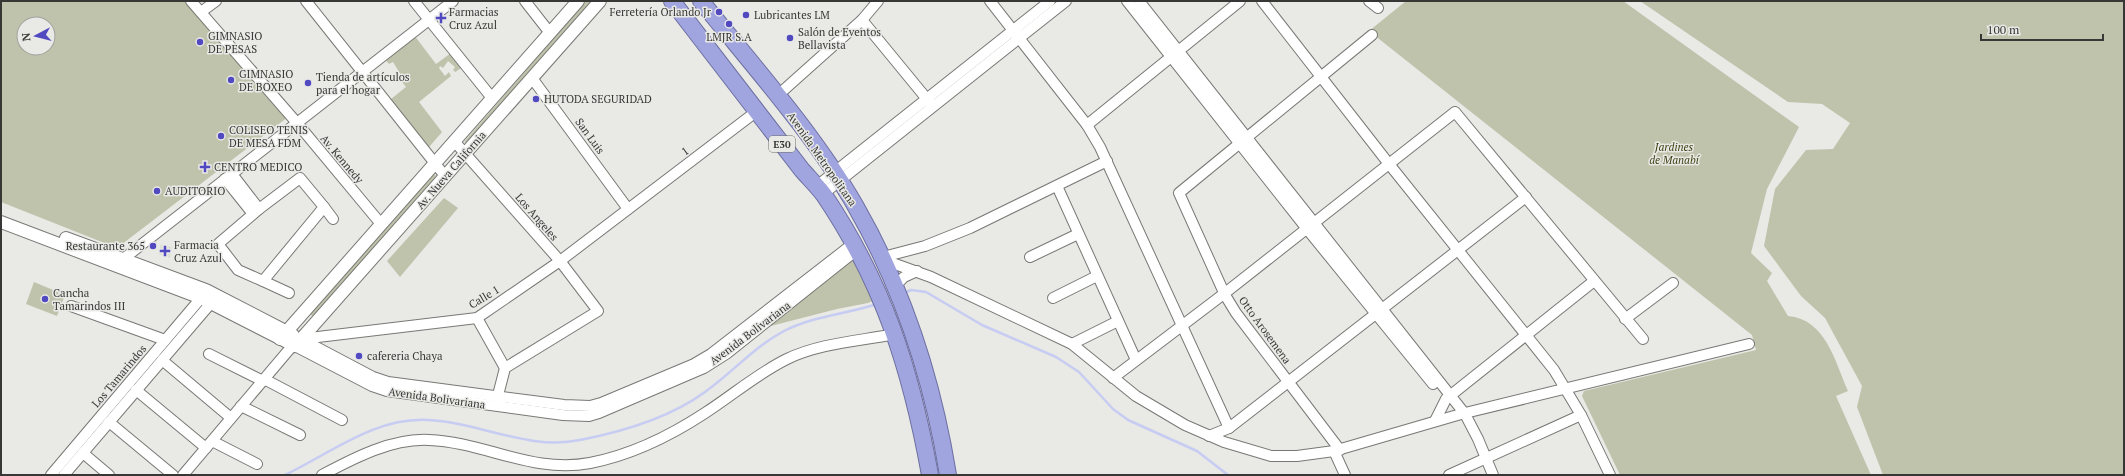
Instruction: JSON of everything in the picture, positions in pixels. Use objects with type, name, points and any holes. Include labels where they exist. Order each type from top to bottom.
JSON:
[{"type":"highway","name":"E30","points":[[672,1],[820,190],[856,246],[880,295],[906,368],[930,475]]},
{"type":"highway","name":"Avenida Metropolitana","points":[[701,1],[777,96],[837,178],[855,206],[884,258],[906,311],[924,370],[948,475]]},
{"type":"street","name":"Av. Kennedy","points":[[191,1],[297,123],[381,224]]},
{"type":"street","points":[[201,12],[216,1]]},
{"type":"street","points":[[306,1],[445,176]]},
{"type":"street","points":[[414,1],[492,98]]},
{"type":"street","points":[[119,262],[453,1]]},
{"type":"street","points":[[525,1],[550,33]]},
{"type":"street","name":"Av. Nueva California","points":[[283,335],[578,1]]},
{"type":"street","name":"Av. Nueva California","points":[[296,343],[600,1]]},
{"type":"street","points":[[777,96],[862,20],[878,1]]},
{"type":"street","points":[[990,1],[1014,30],[1019,39],[1086,125],[1107,161],[1181,326],[1229,428]]},
{"type":"street","points":[[931,104],[1014,30],[1050,1]]},
{"type":"street","points":[[820,190],[931,104],[1019,39],[1066,1]]},
{"type":"street","points":[[1127,1],[1175,55],[1378,312],[1463,414],[1473,429],[1493,475]]},
{"type":"street","points":[[1139,1],[1175,55]]},
{"type":"street","points":[[1086,125],[1175,55],[1240,1]]},
{"type":"street","points":[[1262,1],[1389,164],[1527,335],[1566,388],[1581,415],[1606,474]]},
{"type":"street","points":[[1369,1],[1378,8]]},
{"type":"street","points":[[862,20],[931,104]]},
{"type":"street","points":[[1243,141],[1372,35]]},
{"type":"street","name":"San Luis","points":[[532,78],[628,209]]},
{"type":"street","name":"1","points":[[628,209],[757,111]]},
{"type":"street","points":[[1113,378],[1310,227],[1455,112],[1643,339]]},
{"type":"street","name":"Los Angeles","points":[[454,141],[560,261],[598,311],[505,368]]},
{"type":"street","name":"Otto Arosemena","points":[[1243,141],[1179,193],[1225,293],[1236,313],[1337,450],[1345,475]]},
{"type":"street","points":[[884,258],[914,250],[950,236],[1107,161]]},
{"type":"street","points":[[228,177],[256,211]]},
{"type":"street","points":[[289,293],[238,270],[218,244],[256,211],[300,178],[333,219]]},
{"type":"street","points":[[1057,186],[1136,360]]},
{"type":"street","points":[[1210,436],[1229,428],[1526,197]]},
{"type":"street","points":[[263,281],[324,207]]},
{"type":"street","name":"Calle 1","points":[[296,343],[477,318],[560,261],[628,209]]},
{"type":"street","name":"Avenida Bolivariana","points":[[1,213],[208,297],[283,335],[380,390],[496,402],[564,405],[590,406],[694,364],[724,346],[856,246]]},
{"type":"street","name":"Avenida Bolivariana","points":[[1,222],[119,262]]},
{"type":"street","points":[[1030,257],[1078,234]]},
{"type":"street","points":[[884,258],[917,271],[1072,344],[1113,378],[1154,408],[1210,436],[1241,448],[1271,456],[1298,456],[1337,450],[1435,421],[1749,344]]},
{"type":"street","points":[[896,288],[904,277],[917,271]]},
{"type":"street","points":[[1053,298],[1097,276]]},
{"type":"street","points":[[1435,421],[1448,397],[1594,281]]},
{"type":"street","points":[[1625,319],[1673,282]]},
{"type":"street","name":"Los Tamarindos","points":[[51,475],[166,340],[208,297]]},
{"type":"street","name":"Los Tamarindos","points":[[64,475],[162,360],[208,297]]},
{"type":"street","points":[[71,306],[166,340]]},
{"type":"street","points":[[477,318],[505,368],[496,402]]},
{"type":"street","points":[[1072,344],[1118,321]]},
{"type":"street","points":[[322,475],[378,449],[402,442],[421,440],[450,443],[542,464],[577,465],[609,459],[645,445],[688,424],[770,368],[788,359],[820,348],[895,334]]},
{"type":"street","points":[[183,475],[296,343]]},
{"type":"street","points":[[209,354],[342,420]]},
{"type":"street","points":[[162,360],[231,418]]},
{"type":"street","points":[[136,390],[209,445],[257,464]]},
{"type":"street","points":[[241,406],[300,435]]},
{"type":"street","points":[[1449,475],[1581,415]]},
{"type":"street","points":[[109,422],[173,475]]},
{"type":"street","points":[[83,453],[109,475]]},
{"type":"shaded area","name":"Farmacia Cruz Azul","points":[[161,244],[172,247],[170,258],[158,254]]},
{"type":"green space","points":[[1,1],[187,1],[288,117],[117,248],[1,202]]},
{"type":"green space","points":[[586,1],[592,1],[467,143],[464,142]]},
{"type":"green space","name":"Jardines de Manabí","points":[[1406,1],[1623,1],[1799,127],[1767,189],[1751,253],[1772,273],[1767,281],[1788,316],[1801,319],[1812,325],[1820,333],[1833,355],[1848,391],[1836,396],[1871,475],[1620,475],[1582,396],[1584,391],[1756,350],[1752,335],[1369,31]]},
{"type":"green space","points":[[1640,1],[2124,1],[2124,475],[1883,475],[1857,407],[1862,386],[1825,318],[1801,296],[1764,246],[1775,189],[1806,150],[1833,149],[1850,123],[1822,104],[1788,102]]},
{"type":"green space","points":[[414,35],[436,64],[451,53],[463,67],[455,72],[453,70],[455,67],[448,61],[443,68],[440,66],[439,68],[445,76],[449,72],[451,76],[419,102],[442,132],[429,147],[391,99],[406,87],[399,78],[401,75],[393,62],[389,64],[384,58]]},
{"type":"green space","points":[[433,173],[436,176],[314,316],[310,315]]},
{"type":"green space","points":[[444,198],[458,208],[400,277],[387,261]]},
{"type":"green space","points":[[853,260],[875,300],[868,303],[837,309],[763,328]]},
{"type":"green space","name":"Cancha Tamarindos III","points":[[34,282],[65,295],[57,316],[26,304]]},
{"type":"waterway","points":[[904,293],[911,290],[926,292],[982,325],[1056,357],[1079,372],[1113,409],[1128,420],[1197,451],[1228,475]]},
{"type":"waterway","points":[[285,475],[336,447],[372,430],[390,424],[409,421],[428,420],[447,422],[541,442],[580,440],[612,433],[661,416],[692,401],[763,344],[784,331],[807,322],[877,304]]},
{"type":"place","name":"Ferretería Orlando Jr","points":[[719,12]]},
{"type":"place","name":"Lubricantes LM","points":[[746,15]]},
{"type":"place","name":"Farmacias Cruz Azul","points":[[441,18]]},
{"type":"place","name":"LMJR S.A","points":[[729,24]]},
{"type":"place","name":"Salón de Eventos Bellavista","points":[[790,38]]},
{"type":"place","name":"GIMNASIO DE PESAS","points":[[200,42]]},
{"type":"place","name":"GIMNASIO DE BOXEO","points":[[231,80]]},
{"type":"place","name":"Tienda de artículos para el hogar","points":[[308,83]]},
{"type":"place","name":"HUTODA SEGURIDAD","points":[[536,99]]},
{"type":"place","name":"COLISEO TENIS DE MESA FDM","points":[[221,136]]},
{"type":"place","name":"CENTRO MEDICO","points":[[205,167]]},
{"type":"place","name":"AUDITORIO","points":[[157,191]]},
{"type":"place","name":"Restaurante 365","points":[[153,246]]},
{"type":"place","name":"Farmacia Cruz Azul","points":[[165,251]]},
{"type":"place","name":"Cancha Tamarindos III","points":[[45,299]]},
{"type":"place","name":"cafereria Chaya","points":[[359,356]]}]
